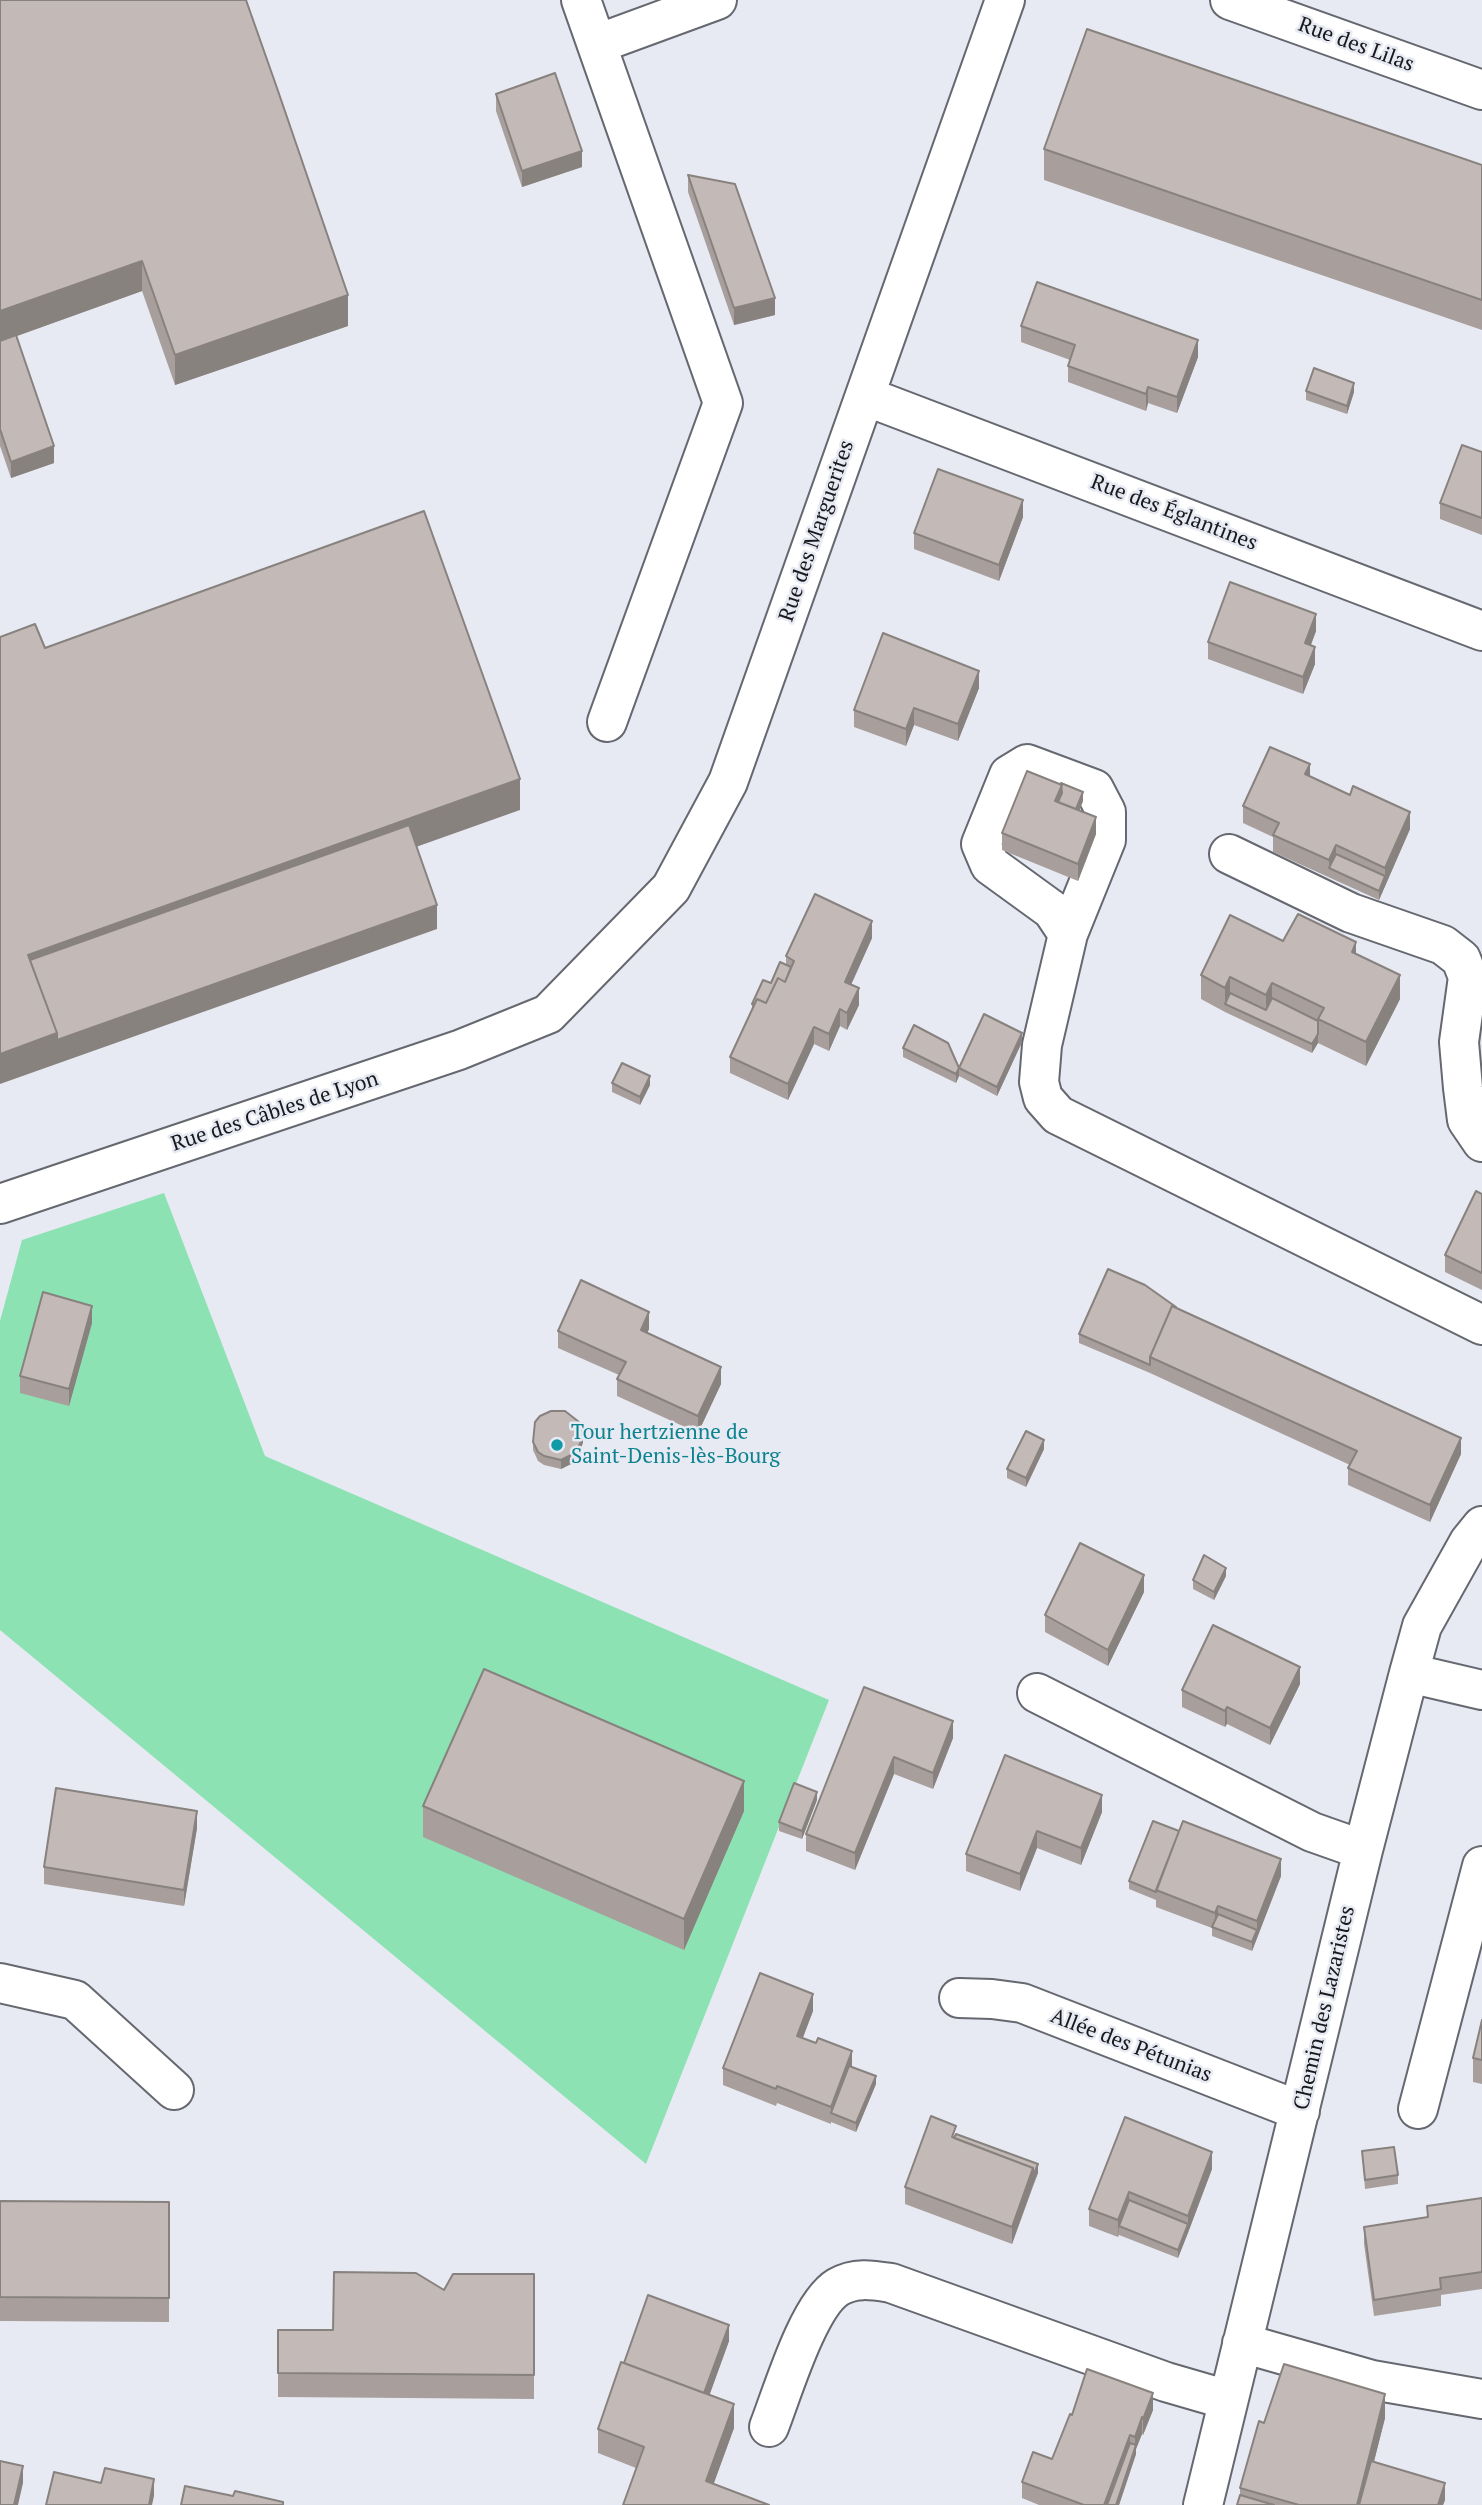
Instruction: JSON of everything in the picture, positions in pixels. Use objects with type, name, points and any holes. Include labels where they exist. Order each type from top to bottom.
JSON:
[{"type":"street","points":[[581,0],[723,403],[607,722]]},
{"type":"street","points":[[597,44],[717,0]]},
{"type":"street","name":"Rue des Marguerites","points":[[548,1014],[671,888],[729,782],[1004,0]]},
{"type":"street","name":"Rue des Lilas","points":[[1230,0],[1482,90]]},
{"type":"street","name":"Rue des Églantines","points":[[865,396],[1482,631]]},
{"type":"street","points":[[1229,854],[1351,913],[1443,946],[1461,959],[1468,977],[1458,1042],[1463,1088],[1467,1120],[1482,1142]]},
{"type":"street","points":[[1068,934],[1042,1045],[1039,1082],[1043,1098],[1058,1115],[1482,1325]]},
{"type":"street","name":"Rue des Câbles de Lyon","points":[[0,1203],[459,1050],[548,1014]]},
{"type":"street","name":"Chemin des Lazaristes","points":[[1203,2505],[1363,1850],[1422,1626],[1469,1542],[1482,1525]]},
{"type":"street","points":[[1409,1673],[1482,1690]]},
{"type":"street","points":[[1037,1693],[1312,1832],[1363,1850]]},
{"type":"street","points":[[1418,2109],[1482,1866]]},
{"type":"street","points":[[0,1983],[75,2000],[174,2090]]},
{"type":"street","name":"Allée des Pétunias","points":[[959,1998],[1022,2003],[1300,2111]]},
{"type":"street","points":[[769,2427],[800,2346],[819,2308],[837,2287],[862,2279],[891,2283],[1166,2382],[1228,2400]]},
{"type":"street","points":[[1242,2343],[1372,2379],[1482,2399]]},
{"type":"green space","points":[[164,1193],[265,1456],[829,1700],[646,2164],[0,1630],[0,1321],[22,1240]]},
{"type":"building","points":[[0,0],[246,0],[348,295],[175,355],[142,261],[0,311]]},
{"type":"building","points":[[1087,29],[1482,165],[1482,300],[1044,149]]},
{"type":"building","points":[[555,73],[582,151],[522,171],[496,94]]},
{"type":"building","points":[[688,175],[735,184],[775,298],[734,308]]},
{"type":"building","points":[[1037,282],[1198,340],[1177,397],[1148,387],[1146,394],[1068,366],[1075,345],[1021,326]]},
{"type":"building","points":[[16,335],[54,446],[11,462],[0,429],[0,341]]},
{"type":"building","points":[[1314,368],[1354,383],[1347,406],[1306,391]]},
{"type":"building","points":[[1462,445],[1482,452],[1482,518],[1440,503]]},
{"type":"building","points":[[938,469],[1023,500],[999,565],[914,533]]},
{"type":"building","points":[[424,511],[520,779],[28,955],[57,1033],[0,1054],[0,637],[35,624],[45,648]]},
{"type":"building","points":[[1230,582],[1316,614],[1305,643],[1315,647],[1303,677],[1208,642]]},
{"type":"building","points":[[883,633],[979,671],[958,724],[914,708],[906,729],[854,710]]},
{"type":"building","points":[[1270,747],[1310,764],[1305,774],[1350,795],[1353,786],[1410,812],[1385,868],[1336,845],[1329,860],[1273,835],[1279,823],[1243,806]]},
{"type":"building","points":[[1027,771],[1062,785],[1055,801],[1096,817],[1078,864],[1002,833]]},
{"type":"building","points":[[1061,783],[1083,792],[1076,809],[1058,802],[1062,793]]},
{"type":"building","points":[[409,825],[437,905],[57,1040],[57,1033],[30,960]]},
{"type":"building","points":[[1336,854],[1385,876],[1379,891],[1329,868]]},
{"type":"building","points":[[815,894],[872,921],[845,982],[859,988],[847,1013],[840,1009],[829,1034],[814,1027],[788,1084],[730,1057],[757,999],[766,1003],[778,978],[785,982],[794,961],[786,956]]},
{"type":"building","points":[[1298,914],[1356,942],[1352,952],[1400,975],[1366,1042],[1318,1019],[1324,1008],[1272,983],[1266,995],[1230,977],[1225,988],[1201,975],[1230,915],[1283,941]]},
{"type":"building","points":[[780,962],[791,967],[785,982],[778,978],[766,1003],[757,999],[754,1005],[752,1004],[763,980],[771,983]]},
{"type":"building","points":[[1230,993],[1266,1010],[1272,998],[1318,1021],[1318,1034],[1312,1044],[1225,1004]]},
{"type":"building","points":[[984,1014],[1022,1033],[997,1087],[959,1068]]},
{"type":"building","points":[[914,1025],[948,1043],[959,1068],[956,1074],[903,1048]]},
{"type":"building","points":[[622,1063],[650,1076],[640,1097],[612,1083]]},
{"type":"building","points":[[1476,1191],[1482,1194],[1482,1273],[1445,1255]]},
{"type":"building","points":[[1108,1269],[1145,1285],[1176,1307],[1172,1306],[1150,1357],[1150,1365],[1079,1334]]},
{"type":"building","points":[[581,1280],[649,1312],[641,1330],[721,1367],[698,1416],[617,1379],[626,1362],[558,1331]]},
{"type":"building","points":[[43,1292],[92,1306],[69,1389],[20,1376]]},
{"type":"building","points":[[1172,1306],[1461,1438],[1430,1505],[1348,1468],[1357,1451],[1150,1357]]},
{"type":"building","name":"Tour hertzienne de Saint-Denis-lès-Bourg","points":[[551,1411],[565,1411],[579,1422],[583,1434],[573,1454],[561,1460],[544,1456],[538,1452],[533,1442],[535,1422],[540,1416]]},
{"type":"building","points":[[1026,1431],[1044,1440],[1026,1478],[1007,1469]]},
{"type":"building","points":[[1080,1543],[1144,1575],[1108,1650],[1045,1615]]},
{"type":"building","points":[[1204,1555],[1226,1568],[1214,1592],[1193,1580]]},
{"type":"building","points":[[1213,1625],[1300,1667],[1270,1728],[1227,1707],[1225,1711],[1182,1690]]},
{"type":"building","points":[[484,1669],[744,1781],[684,1919],[423,1806]]},
{"type":"building","points":[[864,1687],[953,1721],[933,1773],[894,1757],[855,1853],[806,1834]]},
{"type":"building","points":[[1005,1755],[1102,1795],[1081,1848],[1037,1831],[1020,1874],[966,1854]]},
{"type":"building","points":[[794,1783],[817,1792],[802,1831],[779,1822]]},
{"type":"building","points":[[56,1788],[197,1811],[184,1890],[44,1867]]},
{"type":"building","points":[[1153,1821],[1179,1831],[1156,1892],[1129,1881]]},
{"type":"building","points":[[1183,1821],[1281,1859],[1257,1921],[1218,1906],[1215,1913],[1156,1890]]},
{"type":"building","points":[[1218,1914],[1257,1930],[1252,1942],[1212,1927]]},
{"type":"building","points":[[760,1973],[813,1994],[797,2036],[816,2043],[818,2038],[852,2051],[831,2107],[723,2068]]},
{"type":"building","points":[[1482,2020],[1482,2060],[1473,2058]]},
{"type":"building","points":[[849,2066],[876,2076],[856,2123],[831,2113]]},
{"type":"building","points":[[931,2116],[956,2126],[952,2137],[1033,2168],[1012,2227],[905,2187]]},
{"type":"building","points":[[1125,2117],[1212,2152],[1188,2216],[1129,2192],[1118,2220],[1089,2209]]},
{"type":"building","points":[[956,2134],[1038,2164],[1033,2176],[1033,2168],[954,2138]]},
{"type":"building","points":[[1394,2147],[1398,2175],[1365,2180],[1362,2151]]},
{"type":"building","points":[[1482,2198],[1482,2272],[1440,2278],[1441,2289],[1374,2300],[1364,2227],[1428,2217],[1427,2206]]},
{"type":"building","points":[[1129,2200],[1188,2224],[1178,2250],[1119,2226]]},
{"type":"building","points":[[0,2201],[169,2202],[169,2298],[0,2297]]},
{"type":"building","points":[[334,2272],[416,2273],[444,2290],[453,2274],[534,2274],[534,2375],[278,2373],[278,2330],[333,2330]]},
{"type":"building","points":[[648,2295],[729,2325],[704,2393],[624,2363]]},
{"type":"building","points":[[621,2362],[734,2404],[706,2481],[769,2505],[623,2505],[644,2447],[598,2429]]},
{"type":"building","points":[[1284,2364],[1385,2394],[1357,2505],[1299,2505],[1240,2488],[1259,2421],[1264,2423]]},
{"type":"building","points":[[1087,2369],[1153,2393],[1135,2437],[1130,2435],[1104,2505],[1084,2505],[1022,2482],[1033,2452],[1052,2459],[1070,2414],[1072,2415]]},
{"type":"building","points":[[1130,2443],[1136,2445],[1116,2505],[1107,2505]]},
{"type":"building","points":[[0,2461],[23,2466],[14,2505],[0,2505]]},
{"type":"building","points":[[1371,2461],[1445,2483],[1438,2505],[1359,2505]]},
{"type":"building","points":[[105,2468],[154,2479],[149,2505],[46,2505],[54,2472],[101,2483]]},
{"type":"building","points":[[185,2486],[233,2496],[235,2491],[283,2502],[283,2505],[181,2505]]},
{"type":"building","points":[[1240,2495],[1274,2505],[1237,2505]]},
{"type":"place","name":"Tour hertzienne de Saint-Denis-lès-Bourg","points":[[557,1445]]}]
